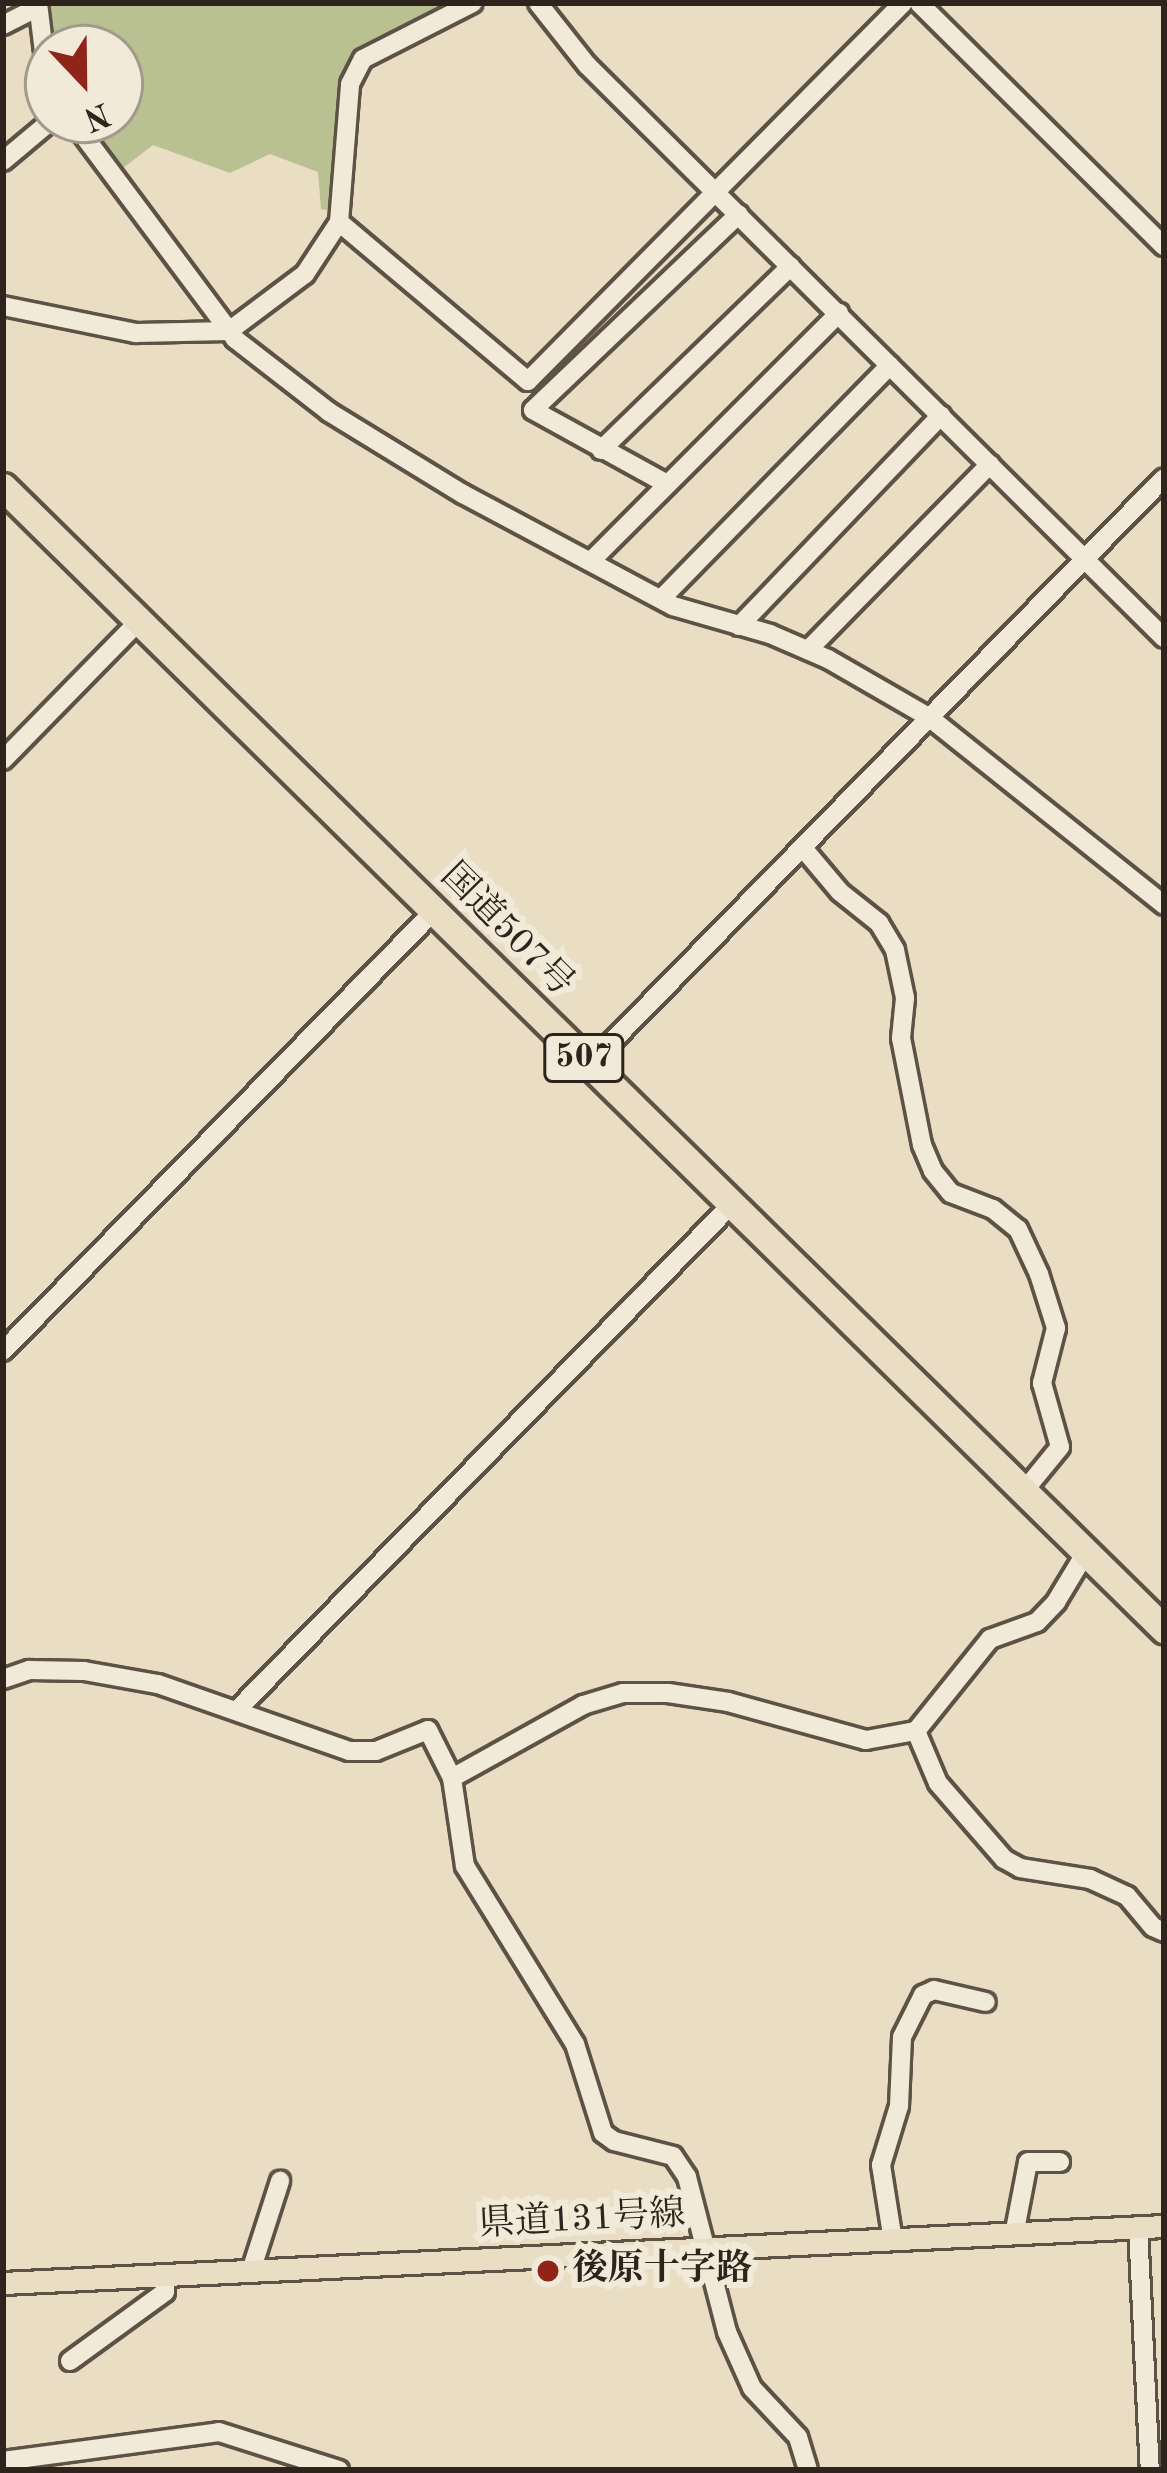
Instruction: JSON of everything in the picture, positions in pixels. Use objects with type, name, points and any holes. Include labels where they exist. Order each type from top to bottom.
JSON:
[{"type":"highway","name":"国道507号","points":[[3,487],[1164,1629]]},
{"type":"main road","name":"県道131号線","points":[[3,2283],[1164,2226]]},
{"type":"street","points":[[3,306],[136,332],[229,331],[305,274],[339,222],[350,84],[363,59],[473,3]]},
{"type":"street","points":[[538,3],[587,65],[1164,638]]},
{"type":"street","points":[[339,222],[528,381],[903,3]]},
{"type":"street","points":[[919,3],[1164,246]]},
{"type":"street","points":[[3,25],[38,5]]},
{"type":"street","points":[[90,144],[229,331],[329,412],[464,494],[661,599],[808,650],[930,718],[1164,905]]},
{"type":"street","points":[[667,484],[533,410],[739,214]]},
{"type":"street","points":[[602,450],[791,266]]},
{"type":"street","points":[[591,561],[839,314]]},
{"type":"street","points":[[661,599],[890,364]]},
{"type":"street","points":[[739,626],[941,415]]},
{"type":"street","points":[[808,650],[990,464]]},
{"type":"street","points":[[590,1064],[1164,478]]},
{"type":"street","points":[[3,760],[140,620]]},
{"type":"street","points":[[803,848],[839,892],[879,923],[895,950],[905,998],[901,1038],[932,1171],[951,1193],[993,1209],[1018,1229],[1040,1274],[1056,1328],[1042,1383],[1060,1447],[1024,1491]]},
{"type":"street","points":[[3,1351],[434,910]]},
{"type":"street","points":[[237,1710],[732,1204]]},
{"type":"street","points":[[452,1778],[583,1705],[623,1694],[668,1693],[728,1702],[866,1740],[916,1730],[990,1639],[1037,1622],[1056,1603],[1086,1552]]},
{"type":"street","points":[[3,1679],[29,1670],[84,1671],[158,1684],[349,1751],[376,1751],[428,1730],[452,1778],[466,1866],[575,2044],[603,2133],[678,2162],[696,2200],[727,2332],[752,2388],[798,2437],[808,2470]]},
{"type":"street","points":[[916,1730],[938,1783],[1004,1859],[1020,1868],[1127,1896],[1153,1927],[1164,1932]]},
{"type":"street","points":[[893,2241],[881,2165],[899,2106],[902,2037],[922,1995],[934,1990],[986,2002]]},
{"type":"street","points":[[1014,2235],[1028,2162],[1060,2162]]},
{"type":"street","points":[[251,2271],[280,2181]]},
{"type":"street","points":[[1138,2228],[1150,2470]]},
{"type":"street","points":[[70,2361],[165,2292],[165,2276]]},
{"type":"street","points":[[3,2461],[219,2432],[338,2470]]},
{"type":"green space","points":[[47,3],[462,3],[359,54],[334,211],[321,209],[318,172],[270,154],[230,173],[153,145],[123,168],[103,144],[144,144],[144,24],[48,24]]},
{"type":"place","name":"後原十字路","points":[[548,2271]]}]
